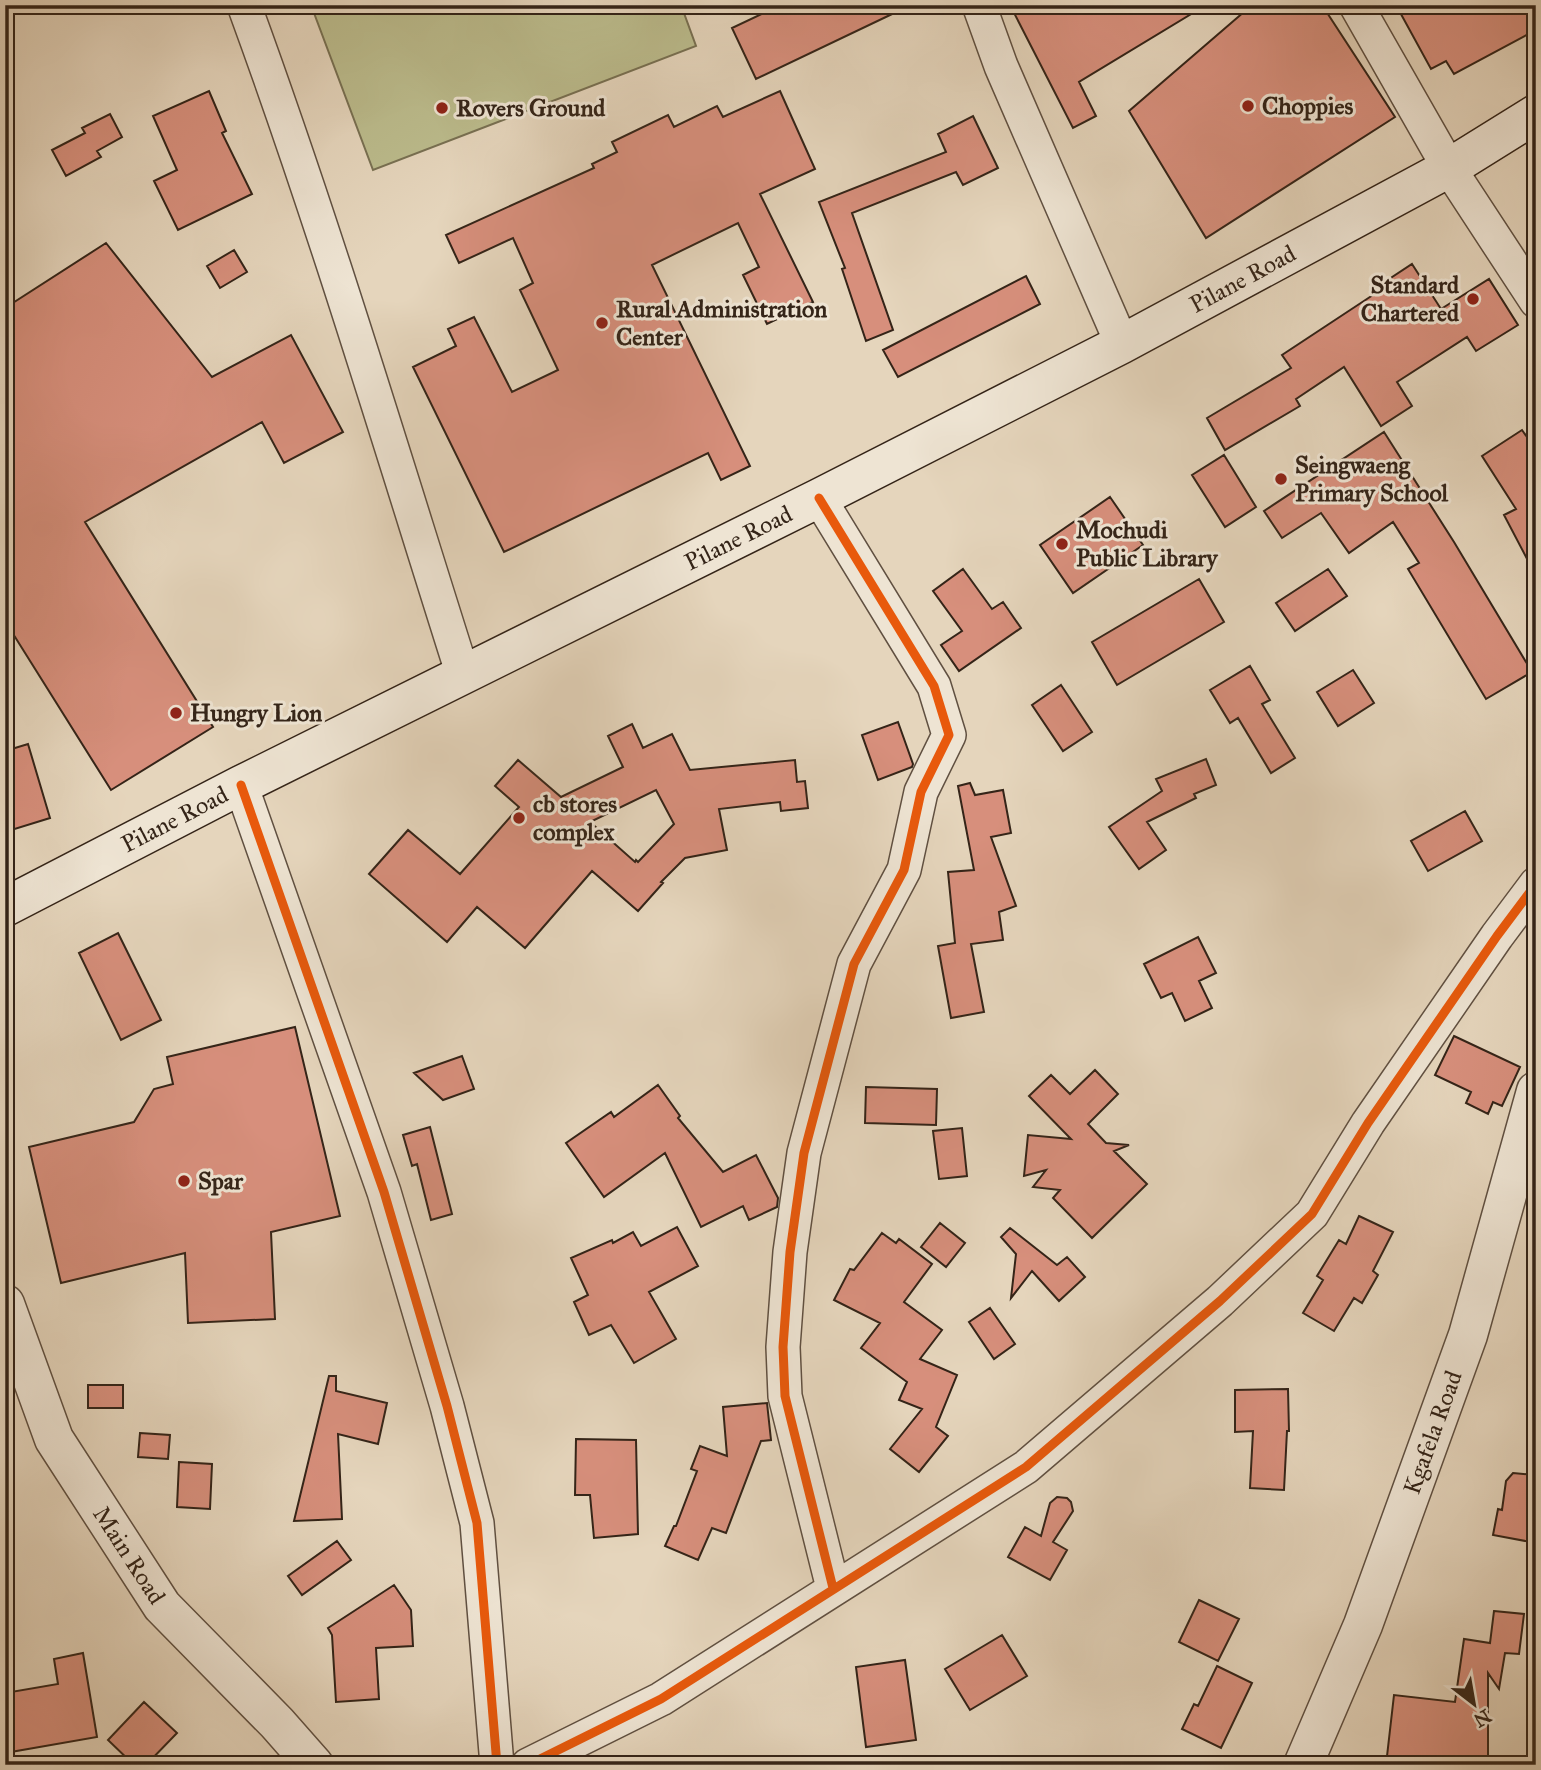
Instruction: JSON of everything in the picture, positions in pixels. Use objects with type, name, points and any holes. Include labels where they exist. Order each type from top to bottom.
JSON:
[{"type":"main road","name":"Pilane Road","points":[[5,907],[241,785],[1122,344],[1449,168],[1536,114]]},
{"type":"main road","name":"Kgafela Road","points":[[1303,1765],[1363,1625],[1468,1335],[1536,1091]]},
{"type":"main road","name":"Main Road","points":[[5,1304],[54,1439],[162,1606],[277,1723],[314,1765]]},
{"type":"street","points":[[244,5],[328,248],[463,675]]},
{"type":"street","points":[[979,5],[1002,66],[1122,344]]},
{"type":"street","points":[[1356,5],[1449,168],[1536,301]]},
{"type":"street","points":[[819,498],[934,686],[949,734],[921,792],[904,870],[855,964],[804,1153],[790,1252],[783,1347],[785,1396],[834,1588]]},
{"type":"street","points":[[241,785],[384,1192],[447,1406],[477,1523],[497,1765]]},
{"type":"street","points":[[528,1765],[661,1699],[1026,1467],[1220,1301],[1312,1214],[1368,1124],[1497,936],[1536,884]]},
{"type":"green space","name":"Rovers Ground","points":[[311,5],[681,5],[696,46],[373,170]]},
{"type":"building","points":[[781,5],[911,5],[756,79],[732,28]]},
{"type":"building","points":[[1010,5],[1206,5],[1079,82],[1096,116],[1073,128]]},
{"type":"building","points":[[1252,5],[1322,5],[1395,117],[1206,238],[1129,111]]},
{"type":"building","points":[[1396,5],[1536,5],[1536,30],[1454,74],[1446,61],[1431,69]]},
{"type":"building","points":[[209,91],[226,131],[222,133],[252,194],[178,230],[154,181],[177,170],[153,116]]},
{"type":"building","points":[[780,91],[815,169],[760,194],[813,302],[767,324],[743,275],[759,267],[738,223],[652,265],[750,466],[721,480],[708,453],[504,552],[413,367],[456,346],[448,329],[474,317],[512,392],[558,370],[520,290],[533,283],[513,238],[459,263],[446,235],[594,168],[592,164],[617,152],[612,142],[668,115],[674,127],[717,106],[723,117]]},
{"type":"building","points":[[110,114],[122,137],[97,151],[101,157],[66,176],[52,150],[85,133],[82,128]]},
{"type":"building","points":[[973,116],[998,168],[963,185],[956,172],[852,213],[893,330],[866,341],[842,269],[845,268],[819,202],[946,152],[938,134]]},
{"type":"building","points":[[106,243],[212,377],[291,335],[343,432],[284,463],[262,422],[85,522],[213,727],[111,790],[5,621],[5,308]]},
{"type":"building","points":[[234,250],[247,272],[220,288],[207,266]]},
{"type":"building","points":[[1412,264],[1441,309],[1489,279],[1518,325],[1476,351],[1467,337],[1397,382],[1412,406],[1381,426],[1344,367],[1296,399],[1300,406],[1225,450],[1207,418],[1291,368],[1282,355],[1379,291],[1377,287]]},
{"type":"building","points":[[1026,276],[1040,304],[898,377],[883,350]]},
{"type":"building","points":[[1522,430],[1536,450],[1536,576],[1504,515],[1516,509],[1482,456]]},
{"type":"building","points":[[1384,432],[1532,672],[1486,699],[1408,569],[1419,563],[1393,522],[1349,553],[1321,513],[1282,538],[1264,511]]},
{"type":"building","points":[[1224,455],[1256,507],[1225,527],[1192,475]]},
{"type":"building","points":[[1110,497],[1143,545],[1073,593],[1040,545]]},
{"type":"building","points":[[963,569],[992,609],[1003,602],[1021,628],[959,671],[941,645],[962,631],[933,591]]},
{"type":"building","points":[[1328,569],[1347,596],[1295,631],[1276,603]]},
{"type":"building","points":[[1199,579],[1224,622],[1117,685],[1092,642]]},
{"type":"building","points":[[1250,666],[1270,700],[1262,704],[1295,758],[1271,773],[1238,718],[1230,723],[1210,690]]},
{"type":"building","points":[[1353,670],[1374,703],[1338,726],[1317,692]]},
{"type":"building","points":[[1061,685],[1092,732],[1063,751],[1032,705]]},
{"type":"building","points":[[898,722],[912,767],[878,780],[862,735]]},
{"type":"building","points":[[632,724],[643,748],[672,734],[690,770],[795,760],[797,782],[805,781],[808,808],[781,811],[780,802],[719,809],[727,850],[685,858],[638,911],[592,871],[525,948],[477,907],[447,942],[369,874],[408,830],[460,874],[519,807],[495,786],[518,760],[561,797],[623,767],[608,736]],"holes":[[[656,790],[674,824],[635,862],[590,822]]]},
{"type":"building","points":[[28,744],[50,818],[5,832],[5,751]]},
{"type":"building","points":[[1206,759],[1216,785],[1194,794],[1196,798],[1147,822],[1166,850],[1139,869],[1109,827],[1162,791],[1156,779]]},
{"type":"building","points":[[970,783],[975,795],[1003,790],[1011,833],[991,837],[1016,906],[999,912],[1003,940],[971,944],[984,1012],[951,1018],[938,946],[955,943],[948,872],[974,870],[958,786]]},
{"type":"building","points":[[1465,811],[1482,841],[1428,871],[1411,841]]},
{"type":"building","points":[[118,933],[161,1020],[121,1040],[79,953]]},
{"type":"building","points":[[1198,937],[1216,973],[1199,981],[1212,1008],[1185,1021],[1172,993],[1161,998],[1144,964]]},
{"type":"building","name":"Spar","points":[[295,1027],[340,1216],[271,1232],[275,1319],[188,1323],[185,1253],[61,1283],[29,1147],[134,1122],[154,1089],[173,1084],[167,1057]]},
{"type":"building","points":[[1454,1036],[1520,1067],[1502,1106],[1493,1102],[1488,1114],[1466,1103],[1471,1092],[1435,1075]]},
{"type":"building","points":[[462,1056],[474,1089],[443,1100],[414,1073]]},
{"type":"building","points":[[1095,1070],[1118,1094],[1088,1124],[1106,1143],[1129,1145],[1114,1151],[1147,1184],[1092,1238],[1053,1198],[1060,1190],[1033,1187],[1046,1170],[1024,1176],[1028,1135],[1071,1139],[1029,1096],[1051,1075],[1070,1094]]},
{"type":"building","points":[[658,1085],[680,1116],[678,1118],[723,1172],[756,1155],[778,1198],[777,1207],[749,1220],[743,1206],[701,1227],[665,1153],[604,1197],[566,1143],[611,1112],[614,1117]]},
{"type":"building","points":[[866,1087],[937,1089],[936,1125],[865,1123]]},
{"type":"building","points":[[430,1127],[452,1214],[431,1220],[417,1164],[412,1166],[403,1135]]},
{"type":"building","points":[[962,1128],[967,1176],[939,1179],[933,1131]]},
{"type":"building","points":[[1359,1216],[1393,1232],[1373,1271],[1378,1275],[1362,1303],[1354,1298],[1334,1331],[1303,1313],[1323,1280],[1317,1276],[1339,1240],[1346,1244]]},
{"type":"building","points":[[940,1223],[965,1243],[946,1267],[921,1247]]},
{"type":"building","points":[[677,1227],[698,1266],[649,1292],[676,1339],[634,1363],[611,1325],[589,1335],[574,1302],[588,1295],[571,1258],[612,1240],[613,1243],[633,1232],[641,1246]]},
{"type":"building","points":[[1010,1228],[1057,1265],[1067,1257],[1085,1277],[1059,1301],[1032,1271],[1011,1298],[1016,1254],[1001,1237]]},
{"type":"building","points":[[882,1233],[896,1243],[899,1239],[932,1264],[904,1302],[942,1330],[920,1359],[957,1375],[936,1427],[948,1436],[919,1472],[890,1449],[922,1409],[899,1400],[907,1382],[861,1348],[880,1323],[834,1300],[850,1269],[854,1270]]},
{"type":"building","points":[[990,1308],[1015,1344],[994,1359],[969,1322]]},
{"type":"building","points":[[329,1376],[336,1376],[336,1391],[387,1403],[378,1444],[338,1434],[342,1519],[294,1521]]},
{"type":"building","points":[[88,1385],[123,1385],[123,1408],[88,1408]]},
{"type":"building","points":[[1288,1389],[1289,1431],[1284,1490],[1250,1488],[1253,1431],[1235,1432],[1235,1390]]},
{"type":"building","points":[[767,1403],[771,1440],[761,1441],[726,1533],[712,1528],[698,1560],[665,1546],[676,1526],[697,1471],[691,1469],[700,1446],[727,1456],[723,1407]]},
{"type":"building","points":[[140,1433],[170,1435],[168,1459],[138,1457]]},
{"type":"building","points":[[576,1439],[636,1440],[638,1534],[594,1538],[590,1495],[575,1495]]},
{"type":"building","points":[[179,1462],[212,1464],[210,1509],[177,1507]]},
{"type":"building","points":[[1513,1473],[1536,1475],[1536,1543],[1493,1535],[1498,1509],[1502,1510],[1506,1481]]},
{"type":"building","points":[[1057,1497],[1067,1498],[1073,1511],[1053,1542],[1067,1550],[1050,1580],[1008,1557],[1025,1527],[1041,1536],[1050,1503]]},
{"type":"building","points":[[337,1541],[351,1560],[302,1595],[288,1576]]},
{"type":"building","points":[[394,1585],[411,1610],[413,1646],[376,1648],[379,1699],[336,1702],[332,1635],[328,1628]]},
{"type":"building","points":[[1199,1600],[1239,1619],[1218,1661],[1179,1642]]},
{"type":"building","points":[[1494,1611],[1524,1614],[1519,1654],[1505,1653],[1499,1689],[1488,1673],[1488,1765],[1386,1765],[1394,1695],[1455,1702],[1464,1639],[1490,1643]]},
{"type":"building","points":[[1002,1635],[1027,1676],[970,1710],[945,1669]]},
{"type":"building","points":[[83,1653],[97,1737],[5,1753],[5,1693],[58,1684],[54,1659]]},
{"type":"building","points":[[905,1660],[916,1740],[866,1747],[856,1667]]},
{"type":"building","points":[[1217,1666],[1252,1683],[1221,1748],[1182,1729],[1194,1704],[1198,1706]]},
{"type":"building","points":[[144,1702],[177,1733],[146,1765],[134,1765],[108,1740]]},
{"type":"cycle path","points":[[819,498],[934,686],[949,735],[921,792],[904,870],[854,964],[804,1153],[790,1252],[783,1347],[785,1396],[833,1588]]},
{"type":"cycle path","points":[[241,785],[384,1192],[447,1406],[477,1523],[497,1765]]},
{"type":"cycle path","points":[[528,1765],[661,1699],[1026,1467],[1220,1301],[1312,1214],[1368,1123],[1536,884]]},
{"type":"place","name":"Choppies","points":[[1248,106]]},
{"type":"place","name":"Rovers Ground","points":[[442,108]]},
{"type":"place","name":"Standard Chartered","points":[[1473,299]]},
{"type":"place","name":"Rural Administration Center","points":[[602,323]]},
{"type":"place","name":"Seingwaeng Primary School","points":[[1281,479]]},
{"type":"place","name":"Mochudi Public Library","points":[[1062,544]]},
{"type":"place","name":"Hungry Lion","points":[[176,713]]},
{"type":"place","name":"cb stores complex","points":[[519,818]]},
{"type":"place","name":"Spar","points":[[184,1181]]}]
